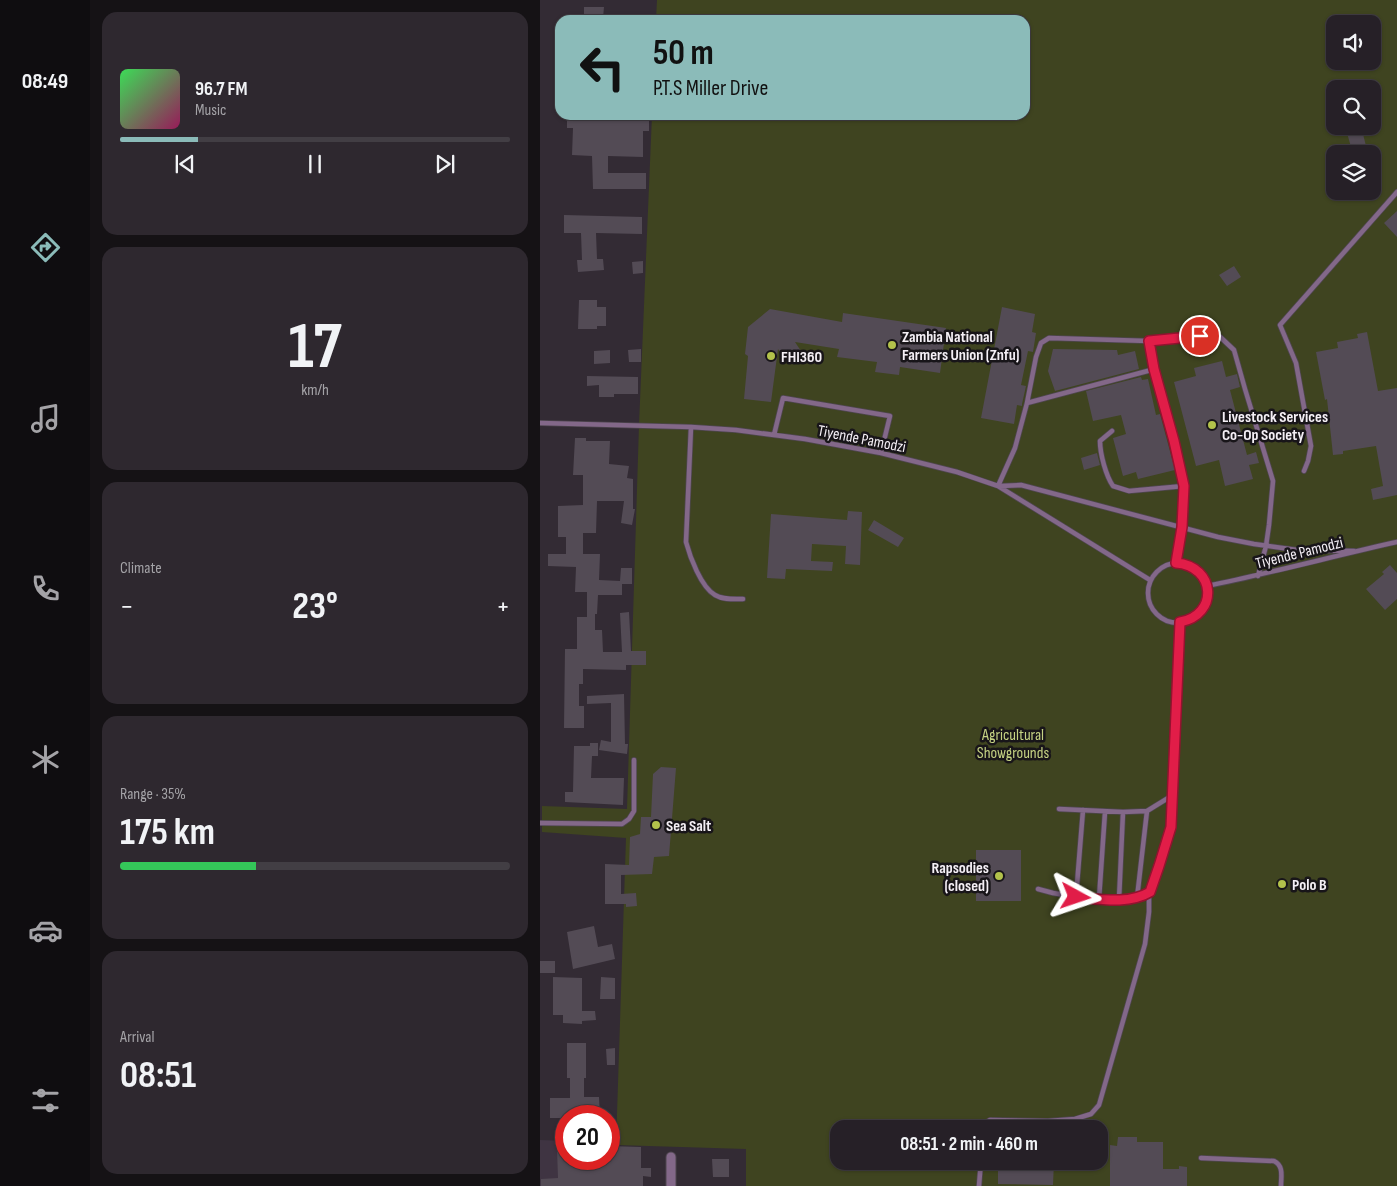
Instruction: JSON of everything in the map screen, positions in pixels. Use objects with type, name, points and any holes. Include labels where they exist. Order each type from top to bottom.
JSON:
[{"type":"street","points":[[671,1157],[671,1186]]},
{"type":"lane","points":[[1304,471],[1311,446],[1296,363],[1280,325],[1397,193]]},
{"type":"lane","points":[[1258,576],[1266,546],[1273,480],[1234,350],[1217,334],[1149,341],[1049,338],[1041,343],[1015,448],[998,486],[1021,485],[1218,537],[1266,546],[1298,550],[1354,551]]},
{"type":"lane","points":[[1149,341],[1154,369],[1184,486],[1182,527],[1176,563]]},
{"type":"lane","points":[[1027,403],[1154,369]]},
{"type":"lane","points":[[774,434],[783,398],[793,399],[890,416],[881,452]]},
{"type":"lane","name":"Tiyende Pamodzi","points":[[540,423],[691,426],[774,434],[881,452],[957,472],[998,486],[1150,580]]},
{"type":"lane","points":[[691,426],[686,542],[690,557],[699,576],[715,596],[743,599]]},
{"type":"lane","points":[[1112,431],[1100,441],[1100,449],[1110,482],[1114,486],[1129,491],[1184,486]]},
{"type":"lane","name":"Tiyende Pamodzi","points":[[1207,586],[1258,576],[1397,542]]},
{"type":"lane","points":[[1176,563],[1195,569],[1201,574],[1207,586],[1207,598],[1202,610],[1192,618],[1180,622],[1162,618],[1153,610],[1148,598],[1150,580],[1163,566],[1176,563]]},
{"type":"lane","points":[[1062,1120],[1076,1119],[1092,1114],[1099,1105],[1145,944],[1150,892],[1171,827],[1180,622]]},
{"type":"lane","points":[[540,824],[622,824],[629,819],[634,810],[634,760]]},
{"type":"lane","points":[[1059,809],[1105,812],[1147,811],[1173,795]]},
{"type":"lane","points":[[1076,897],[1083,810]]},
{"type":"lane","points":[[1137,898],[1147,811]]},
{"type":"lane","points":[[1099,899],[1105,812]]},
{"type":"lane","points":[[1119,900],[1123,812]]},
{"type":"lane","points":[[1038,889],[1076,897],[1119,900],[1137,898],[1150,892]]},
{"type":"lane","points":[[1201,1158],[1274,1161],[1279,1163],[1281,1169],[1281,1186]]},
{"type":"lane","points":[[979,1186],[980,1170]]},
{"type":"shaded area","points":[[540,1140],[555,1141],[555,1170],[612,1170],[612,1186],[540,1186]]},
{"type":"green space","name":"Agricultural Showgrounds","points":[[657,0],[1397,0],[1397,1186],[746,1186],[746,1149],[620,1145],[620,1105],[617,1105],[626,838],[542,832],[542,806],[627,809],[639,425],[652,120],[1030,120],[1030,15],[656,15]]},
{"type":"building","points":[[584,7],[604,7],[603,15],[584,15]]},
{"type":"building","points":[[567,120],[649,120],[649,131],[643,131],[643,157],[608,156],[608,173],[646,173],[646,189],[593,189],[592,156],[572,155],[573,128],[567,128]]},
{"type":"building","points":[[1348,135],[1363,135],[1366,145],[1350,145]]},
{"type":"building","points":[[1397,211],[1397,237],[1384,223]]},
{"type":"building","points":[[564,215],[642,217],[642,234],[596,233],[597,259],[603,259],[604,270],[578,272],[577,260],[582,260],[581,233],[564,233]]},
{"type":"building","points":[[643,261],[643,273],[633,274],[632,262]]},
{"type":"building","points":[[1234,266],[1241,277],[1227,286],[1219,275]]},
{"type":"building","points":[[579,300],[597,300],[597,307],[606,307],[606,326],[597,326],[597,329],[578,329]]},
{"type":"building","points":[[1002,307],[1035,314],[1032,332],[1036,333],[1033,352],[1028,351],[1021,385],[1026,386],[1022,406],[1017,405],[1014,424],[981,418]]},
{"type":"building","points":[[770,309],[842,322],[843,313],[946,328],[940,373],[900,367],[899,375],[875,372],[877,362],[837,357],[839,349],[795,342],[801,351],[786,361],[778,349],[771,402],[744,399],[748,356],[745,354],[748,327]]},
{"type":"building","points":[[1367,332],[1378,391],[1397,388],[1397,495],[1373,500],[1371,489],[1383,486],[1376,446],[1343,451],[1343,454],[1333,455],[1327,399],[1325,400],[1316,352],[1338,348],[1337,342],[1358,338],[1357,334]]},
{"type":"building","points":[[641,349],[641,362],[629,362],[628,350]]},
{"type":"building","points":[[1053,349],[1117,350],[1118,355],[1135,351],[1139,369],[1055,391],[1048,371]]},
{"type":"building","points":[[610,350],[610,363],[594,364],[594,351]]},
{"type":"building","name":"Livestock Services Co-Op Society","points":[[1222,361],[1226,377],[1237,374],[1240,387],[1230,390],[1247,455],[1256,452],[1259,463],[1249,465],[1253,479],[1225,486],[1219,460],[1196,466],[1174,382],[1196,376],[1194,368]]},
{"type":"building","points":[[587,376],[638,377],[638,394],[614,394],[614,397],[599,397],[599,385],[587,386]]},
{"type":"building","points":[[1141,377],[1142,380],[1148,379],[1156,415],[1160,414],[1175,470],[1138,479],[1136,472],[1123,476],[1113,438],[1126,434],[1121,415],[1093,421],[1086,391]]},
{"type":"building","points":[[575,438],[586,438],[586,441],[610,441],[609,464],[629,466],[627,478],[633,479],[633,509],[635,509],[632,525],[621,523],[624,501],[597,501],[596,533],[583,533],[583,554],[600,554],[599,580],[620,581],[621,568],[632,568],[632,584],[622,584],[622,595],[598,595],[595,630],[602,630],[603,652],[622,652],[620,613],[629,612],[631,651],[646,651],[646,665],[626,665],[626,670],[583,669],[583,684],[579,684],[579,706],[584,706],[584,728],[564,728],[565,649],[577,649],[577,617],[587,617],[587,592],[575,592],[576,567],[548,566],[548,554],[566,554],[566,537],[558,537],[558,506],[583,505],[583,475],[573,475]]},
{"type":"building","points":[[1097,453],[1100,465],[1084,470],[1081,458]]},
{"type":"building","points":[[848,511],[862,512],[860,565],[845,564],[846,546],[812,544],[811,561],[833,562],[832,571],[786,569],[785,579],[767,578],[771,514],[847,520]]},
{"type":"building","points":[[874,520],[904,538],[898,547],[868,530]]},
{"type":"building","points":[[1390,565],[1397,573],[1397,599],[1385,610],[1366,589],[1384,574],[1382,572]]},
{"type":"building","points":[[624,694],[627,754],[599,750],[601,740],[611,742],[611,703],[587,704],[587,696]]},
{"type":"building","points":[[590,743],[598,743],[598,756],[592,756],[591,778],[624,778],[623,805],[565,802],[565,792],[573,792],[574,746],[590,746]]},
{"type":"building","name":"Sea Salt","points":[[661,767],[676,768],[669,856],[654,857],[652,874],[621,875],[621,894],[636,893],[637,906],[626,907],[626,904],[605,904],[605,864],[629,865],[630,837],[640,834],[641,817],[651,817],[653,774]]},
{"type":"building","name":"Rapsodies (closed)","points":[[976,850],[1021,850],[1021,901],[976,901]]},
{"type":"building","points":[[594,926],[598,947],[612,944],[615,959],[573,969],[567,932]]},
{"type":"building","points":[[540,961],[555,961],[555,973],[540,973]]},
{"type":"building","points":[[553,977],[582,978],[582,1011],[595,1011],[596,1020],[582,1021],[582,1024],[563,1023],[563,1015],[553,1015]]},
{"type":"building","points":[[601,977],[615,978],[615,999],[600,999]]},
{"type":"building","points":[[567,1043],[586,1043],[584,1097],[599,1097],[599,1105],[555,1105],[555,1118],[550,1118],[550,1098],[570,1098],[570,1078],[567,1078]]},
{"type":"building","points":[[615,1048],[615,1065],[607,1065],[606,1049]]},
{"type":"building","points":[[1118,1137],[1137,1137],[1137,1142],[1163,1142],[1163,1169],[1179,1169],[1179,1166],[1187,1167],[1187,1186],[1110,1186],[1110,1145],[1117,1146]]},
{"type":"building","points":[[620,1146],[641,1147],[641,1168],[651,1168],[651,1177],[643,1176],[643,1186],[541,1186],[541,1179],[558,1178],[558,1170],[620,1170]]},
{"type":"building","points":[[712,1159],[729,1159],[729,1177],[713,1177]]},
{"type":"building","points":[[998,1170],[1054,1170],[1053,1185],[998,1184]]},
{"type":"place","name":"Zambia National Farmers Union (Znfu)","points":[[892,345]]},
{"type":"place","name":"FHI360","points":[[771,356]]},
{"type":"place","name":"Livestock Services Co-Op Society","points":[[1212,425]]},
{"type":"place","name":"Sea Salt","points":[[656,825]]},
{"type":"place","name":"Rapsodies (closed)","points":[[999,876]]},
{"type":"place","name":"Polo B","points":[[1282,884]]},
{"type":"route","points":[[1076,897],[1119,900],[1137,898],[1150,892],[1171,827],[1180,622],[1198,615],[1206,604],[1208,592],[1205,580],[1201,574],[1183,563],[1176,563],[1182,527],[1184,486],[1154,369],[1149,341],[1200,336]]}]
